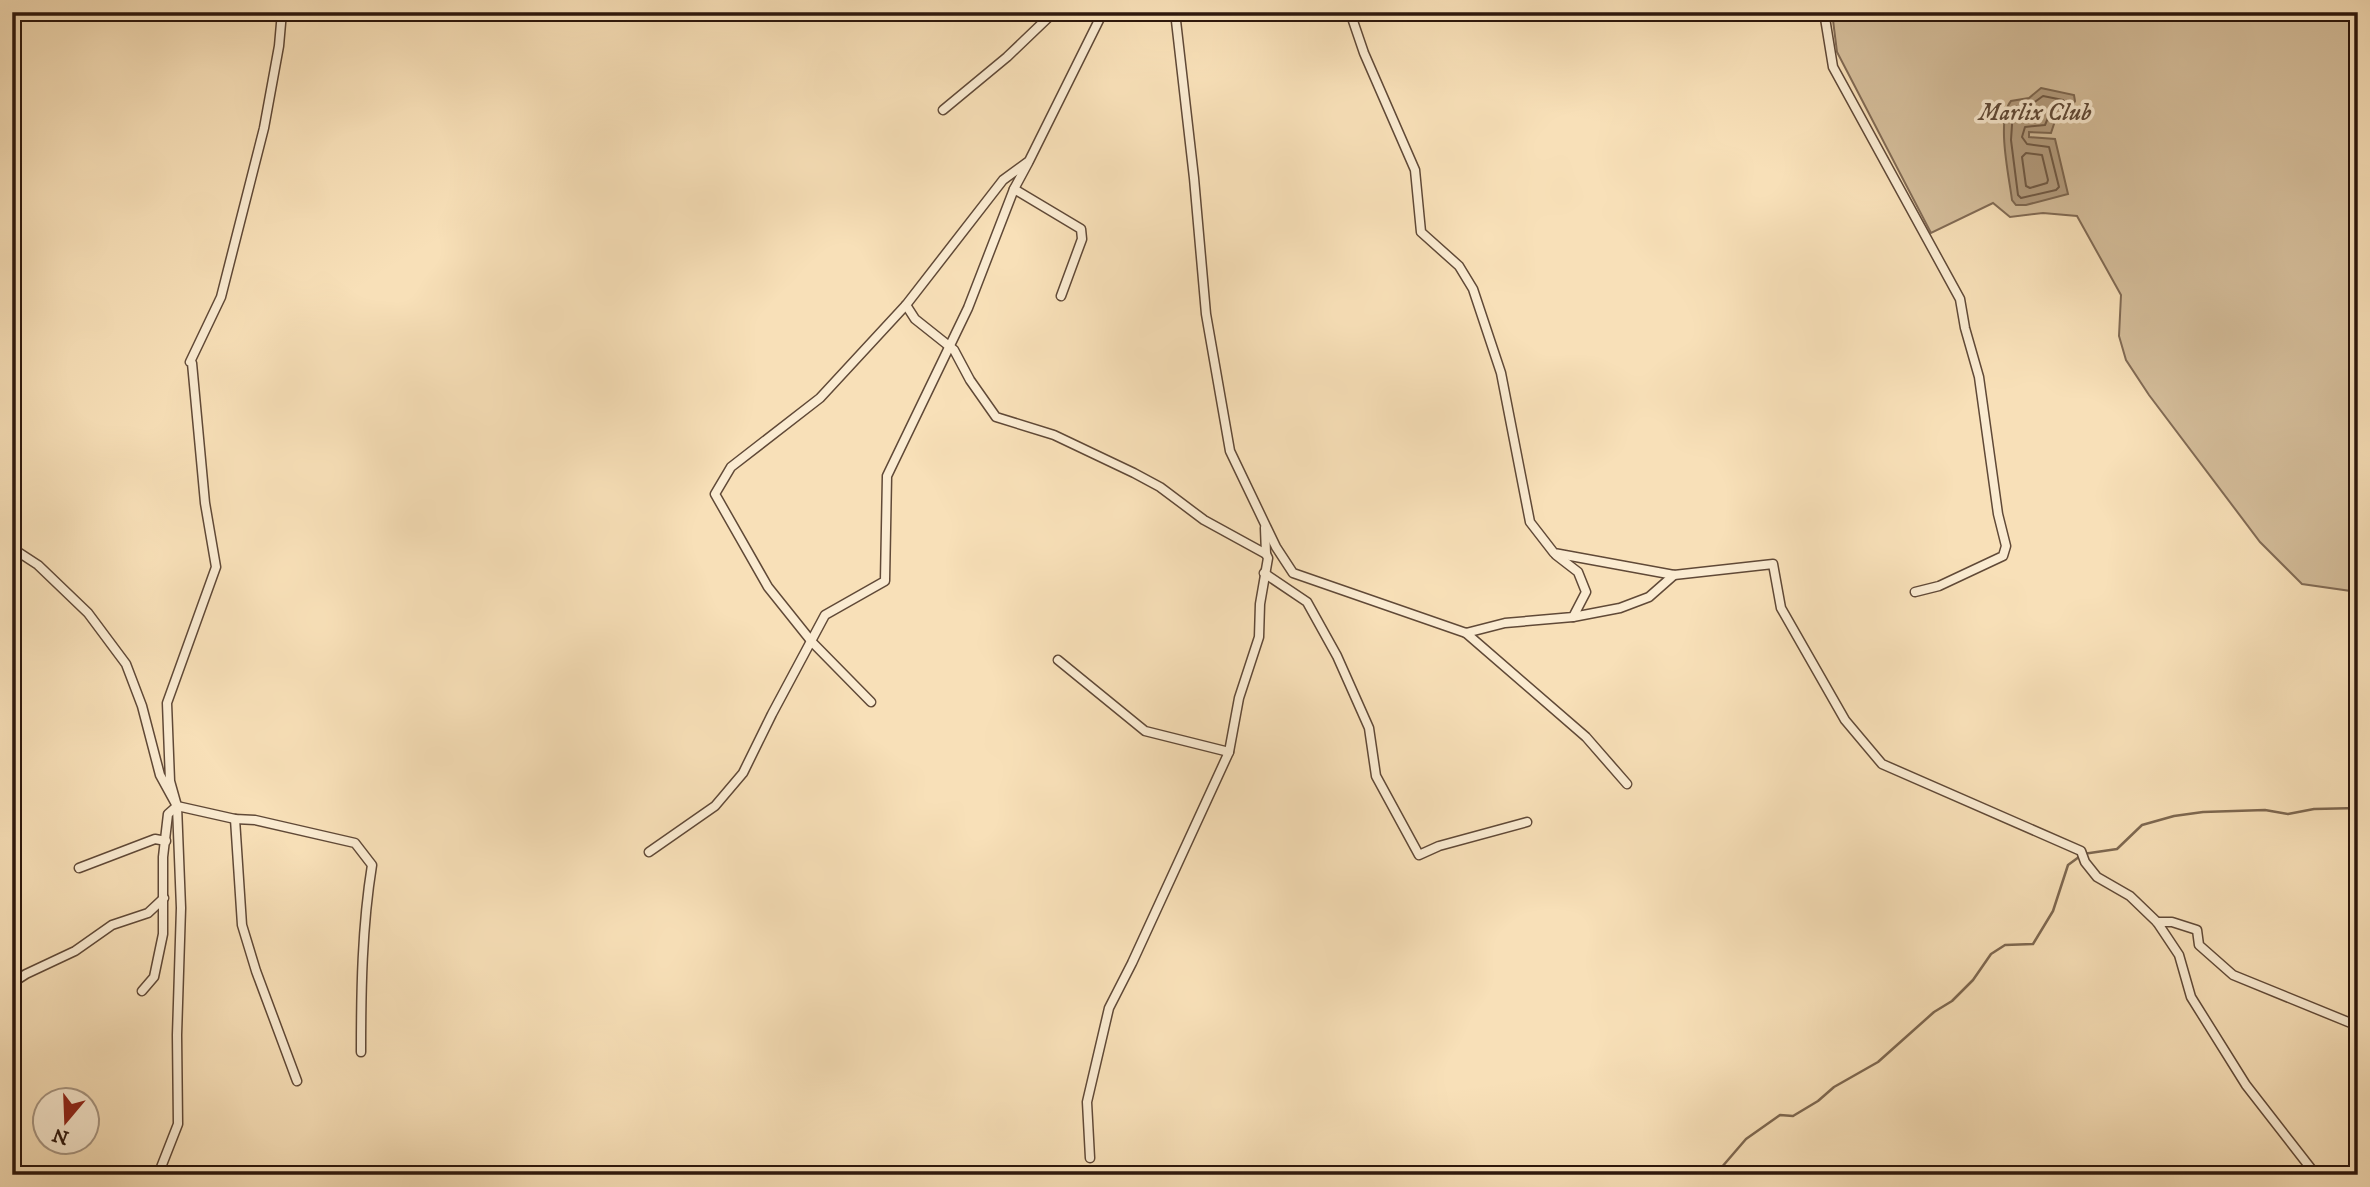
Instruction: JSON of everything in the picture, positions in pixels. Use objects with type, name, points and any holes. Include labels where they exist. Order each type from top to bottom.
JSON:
[{"type":"street","points":[[158,1175],[178,1124],[177,1035],[181,908],[177,806],[170,781],[167,703],[216,567],[205,503],[199,424],[190,362],[221,297],[264,128],[279,46],[282,12]]},
{"type":"street","points":[[943,110],[1007,57],[1054,12]]},
{"type":"street","points":[[649,852],[715,806],[743,773],[825,615],[885,581],[887,476],[968,307],[1014,189],[1103,12]]},
{"type":"street","points":[[1175,12],[1206,314],[1230,451],[1276,547],[1293,573],[1466,633],[1586,737],[1626,784]]},
{"type":"street","points":[[1350,12],[1364,53],[1415,170],[1421,232],[1460,266],[1473,289],[1500,373],[1530,522],[1554,553],[1578,572],[1586,592],[1573,617]]},
{"type":"street","points":[[1824,12],[1833,67],[1960,299],[1979,377],[1998,514],[2006,546],[2003,556],[1939,586],[1914,592]]},
{"type":"street","points":[[871,702],[813,642],[768,587],[715,494],[731,467],[820,398],[906,305],[1003,180],[1029,160]]},
{"type":"street","points":[[1014,189],[1081,229],[1082,239],[1061,296]]},
{"type":"street","points":[[906,305],[915,319],[954,350],[970,380],[996,417],[1054,436],[1133,473],[1160,487],[1204,520],[1266,554]]},
{"type":"street","points":[[1090,1158],[1087,1102],[1109,1008],[1128,973],[1228,752],[1240,698],[1259,637],[1259,604],[1268,558],[1265,525]]},
{"type":"street","points":[[12,548],[38,565],[88,613],[126,664],[142,706],[160,775],[177,806],[235,819],[255,820],[355,843],[372,865],[366,900],[361,1052]]},
{"type":"street","points":[[1554,553],[1674,576],[1773,564],[1781,608],[1845,720],[1882,764],[2081,851],[2085,862],[2097,877],[2130,896],[2157,922],[2179,955],[2191,997],[2246,1085],[2316,1175]]},
{"type":"street","points":[[1265,573],[1307,602],[1337,656],[1369,729],[1376,776],[1419,855],[1438,846],[1527,822]]},
{"type":"street","points":[[1466,633],[1505,623],[1573,617],[1620,608],[1649,597],[1674,576]]},
{"type":"street","points":[[1058,660],[1145,731],[1228,752]]},
{"type":"street","points":[[142,991],[154,977],[159,956],[163,934],[163,858],[168,814],[177,806]]},
{"type":"street","points":[[235,819],[242,925],[297,1081]]},
{"type":"street","points":[[79,868],[155,839],[166,841]]},
{"type":"street","points":[[12,983],[75,951],[113,925],[148,913],[164,898]]},
{"type":"street","points":[[2157,922],[2172,922],[2197,930],[2199,946],[2233,975],[2358,1026]]},
{"type":"green space","name":"Marlix Club","points":[[1832,12],[2358,12],[2358,592],[2302,584],[2260,542],[2149,395],[2126,360],[2119,336],[2121,295],[2077,216],[2043,213],[2010,217],[1993,203],[1931,233],[1837,52]]},
{"type":"water","points":[[2041,88],[2074,95],[2075,101],[2068,114],[2057,115],[2051,133],[2029,132],[2029,137],[2055,139],[2068,194],[2016,205],[2012,200],[2004,121],[2011,101],[2029,98]]},
{"type":"waterway","points":[[1715,1175],[1746,1139],[1780,1115],[1793,1116],[1818,1101],[1834,1087],[1878,1062],[1934,1012],[1952,1001],[1973,980],[1991,954],[2005,945],[2033,944],[2053,911],[2068,865],[2083,854],[2117,849],[2142,825],[2174,816],[2265,810],[2288,814],[2314,809],[2358,808]]}]
